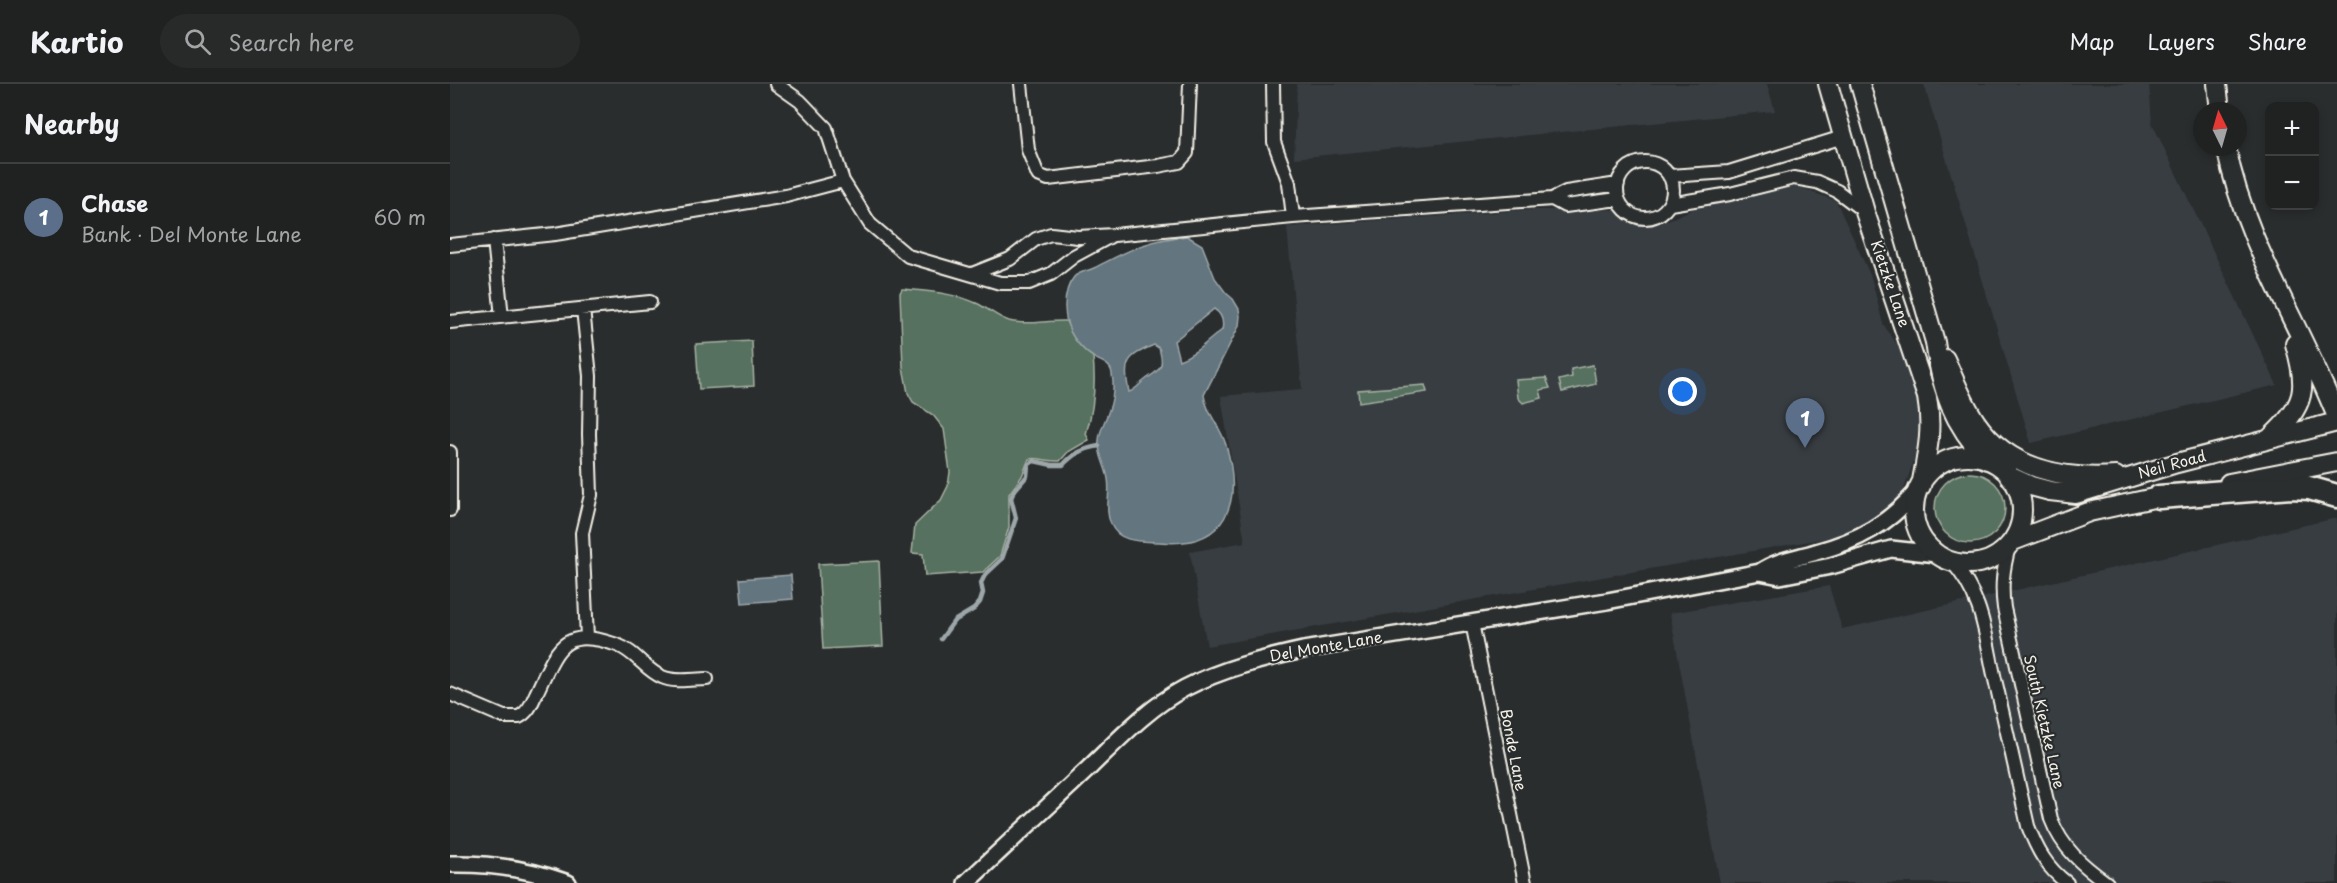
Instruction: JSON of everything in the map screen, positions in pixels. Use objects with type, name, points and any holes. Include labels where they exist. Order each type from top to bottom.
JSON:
[{"type":"highway","points":[[2159,497],[2291,487],[2310,488],[2337,496]]},
{"type":"main road","name":"Kietzke Lane","points":[[1828,84],[1865,212],[1927,397],[1931,425],[1930,439],[1919,488]]},
{"type":"main road","name":"Kietzke Lane","points":[[1860,84],[1935,342],[1943,385],[1957,422],[1987,460]]},
{"type":"main road","points":[[2217,84],[2219,102]]},
{"type":"main road","points":[[2228,156],[2245,214],[2337,417]]},
{"type":"main road","points":[[2268,440],[2291,419],[2298,406],[2302,379],[2301,366],[2279,291]]},
{"type":"main road","points":[[1935,342],[1944,355],[1966,407],[1977,424],[2005,451],[2044,471],[2060,476],[2136,475]]},
{"type":"main road","name":"Neil Road","points":[[2009,476],[2031,486],[2076,494],[2136,475],[2337,422]]},
{"type":"main road","points":[[1970,457],[1987,460],[2002,468],[2014,482],[2021,498],[2022,518],[2011,544],[1984,562],[1968,564],[1944,558],[1924,541],[1917,528],[1914,509],[1919,488],[1936,467],[1952,459],[1970,457]]},
{"type":"main road","name":"Neil Road","points":[[2011,544],[2089,512],[2337,462]]},
{"type":"street","points":[[776,84],[800,101],[826,128],[843,181],[870,224],[908,256],[1000,283],[1029,283],[1051,274],[1074,256],[1114,235]]},
{"type":"street","points":[[1022,84],[1028,150],[1038,175],[1048,179],[1179,162],[1187,153],[1190,84]]},
{"type":"street","points":[[1273,84],[1274,142],[1289,183],[1293,216]]},
{"type":"street","points":[[1670,176],[1729,172],[1843,137]]},
{"type":"street","points":[[1636,163],[1655,163],[1670,176],[1673,195],[1670,204],[1663,212],[1645,218],[1628,213],[1618,199],[1618,184],[1622,173],[1636,163]]},
{"type":"street","points":[[1670,204],[1730,194],[1794,178],[1817,182],[1837,191],[1865,212]]},
{"type":"street","points":[[450,245],[555,234],[786,196],[843,181]]},
{"type":"street","points":[[972,274],[1010,259],[1036,240],[1052,234],[1078,237],[1114,235],[1293,216],[1552,199],[1566,192],[1618,184]]},
{"type":"street","points":[[1552,199],[1565,206],[1618,199]]},
{"type":"street","points":[[494,240],[502,316]]},
{"type":"street","points":[[450,322],[650,302]]},
{"type":"street","points":[[583,309],[590,376],[591,495],[582,533],[587,638]]},
{"type":"street","points":[[450,452],[450,510]]},
{"type":"street","name":"Del Monte Lane","points":[[966,883],[1118,740],[1161,703],[1184,689],[1219,673],[1266,658],[1607,601],[1760,572],[1779,562],[1837,546],[1870,532],[1892,516],[1919,488]]},
{"type":"street","name":"South Kietzke Lane","points":[[2011,544],[2003,567],[2001,586],[2004,608],[2050,819],[2057,836],[2066,848],[2108,883]]},
{"type":"street","name":"Del Monte Lane","points":[[1760,572],[1780,576],[1832,566],[1891,549],[1944,558]]},
{"type":"street","points":[[1944,558],[1970,586],[1984,621],[1994,676],[2028,826],[2035,846],[2046,863],[2067,883]]},
{"type":"street","name":"Bonde Lane","points":[[1472,622],[1525,883]]},
{"type":"street","points":[[450,694],[504,717],[519,717],[530,707],[560,648],[570,641],[587,638],[614,644],[630,651],[663,678],[707,679]]},
{"type":"street","points":[[450,864],[479,863],[512,867],[568,883]]},
{"type":"shaded area","points":[[1297,84],[1767,84],[1775,111],[1294,158]]},
{"type":"shaded area","points":[[1924,84],[2149,84],[2152,123],[2277,385],[2031,443]]},
{"type":"shaded area","points":[[1796,186],[1836,201],[1871,277],[1883,324],[1905,356],[1922,408],[1917,451],[1901,498],[1872,525],[1856,533],[1207,646],[1190,552],[1245,542],[1221,396],[1302,389],[1287,227],[1528,210],[1613,210],[1659,224],[1698,207]]},
{"type":"shaded area","points":[[2337,518],[2337,883],[1720,883],[1670,613],[1829,586],[1842,629]]},
{"type":"green space","points":[[902,289],[958,297],[980,305],[1004,319],[1016,322],[1066,321],[1077,341],[1093,357],[1094,396],[1086,434],[1089,440],[1068,452],[1060,461],[1029,459],[1022,476],[1009,494],[1009,527],[1000,556],[983,572],[925,576],[923,554],[912,553],[915,525],[941,500],[948,486],[950,472],[944,429],[933,415],[913,402],[908,393],[903,367],[900,293]]},
{"type":"green space","points":[[752,341],[754,386],[699,389],[696,344]]},
{"type":"green space","points":[[1593,365],[1596,384],[1562,392],[1559,380],[1572,377],[1571,369]]},
{"type":"green space","points":[[1546,378],[1550,388],[1540,390],[1542,398],[1523,403],[1518,398],[1516,380]]},
{"type":"green space","points":[[1425,385],[1427,392],[1359,402],[1358,390]]},
{"type":"green space","points":[[1970,473],[1989,479],[1999,489],[2005,508],[1999,527],[1989,537],[1970,543],[1951,537],[1941,527],[1935,508],[1941,489],[1951,479]]},
{"type":"green space","points":[[879,561],[883,646],[823,649],[818,564]]},
{"type":"water","points":[[1187,236],[1202,245],[1215,278],[1239,309],[1239,326],[1204,395],[1205,402],[1226,445],[1231,466],[1230,503],[1224,518],[1215,530],[1201,538],[1182,542],[1131,540],[1119,535],[1109,519],[1108,479],[1100,455],[1101,432],[1112,397],[1111,370],[1087,353],[1074,338],[1066,316],[1065,299],[1070,284],[1078,274],[1138,247],[1160,240]],"holes":[[[1214,309],[1222,318],[1222,330],[1196,351],[1179,360],[1174,341]],[[1154,345],[1159,348],[1160,368],[1129,392],[1126,374],[1129,362],[1137,353]]]},
{"type":"water","points":[[791,575],[793,599],[742,603],[740,579]]},
{"type":"waterway","points":[[941,639],[954,621],[974,609],[980,602],[983,593],[981,583],[985,575],[1002,559],[1016,518],[1011,498],[1027,476],[1028,465],[1034,461],[1063,465],[1079,452],[1099,446]]},
{"type":"place","name":"Chase","points":[[1805,448]]}]
